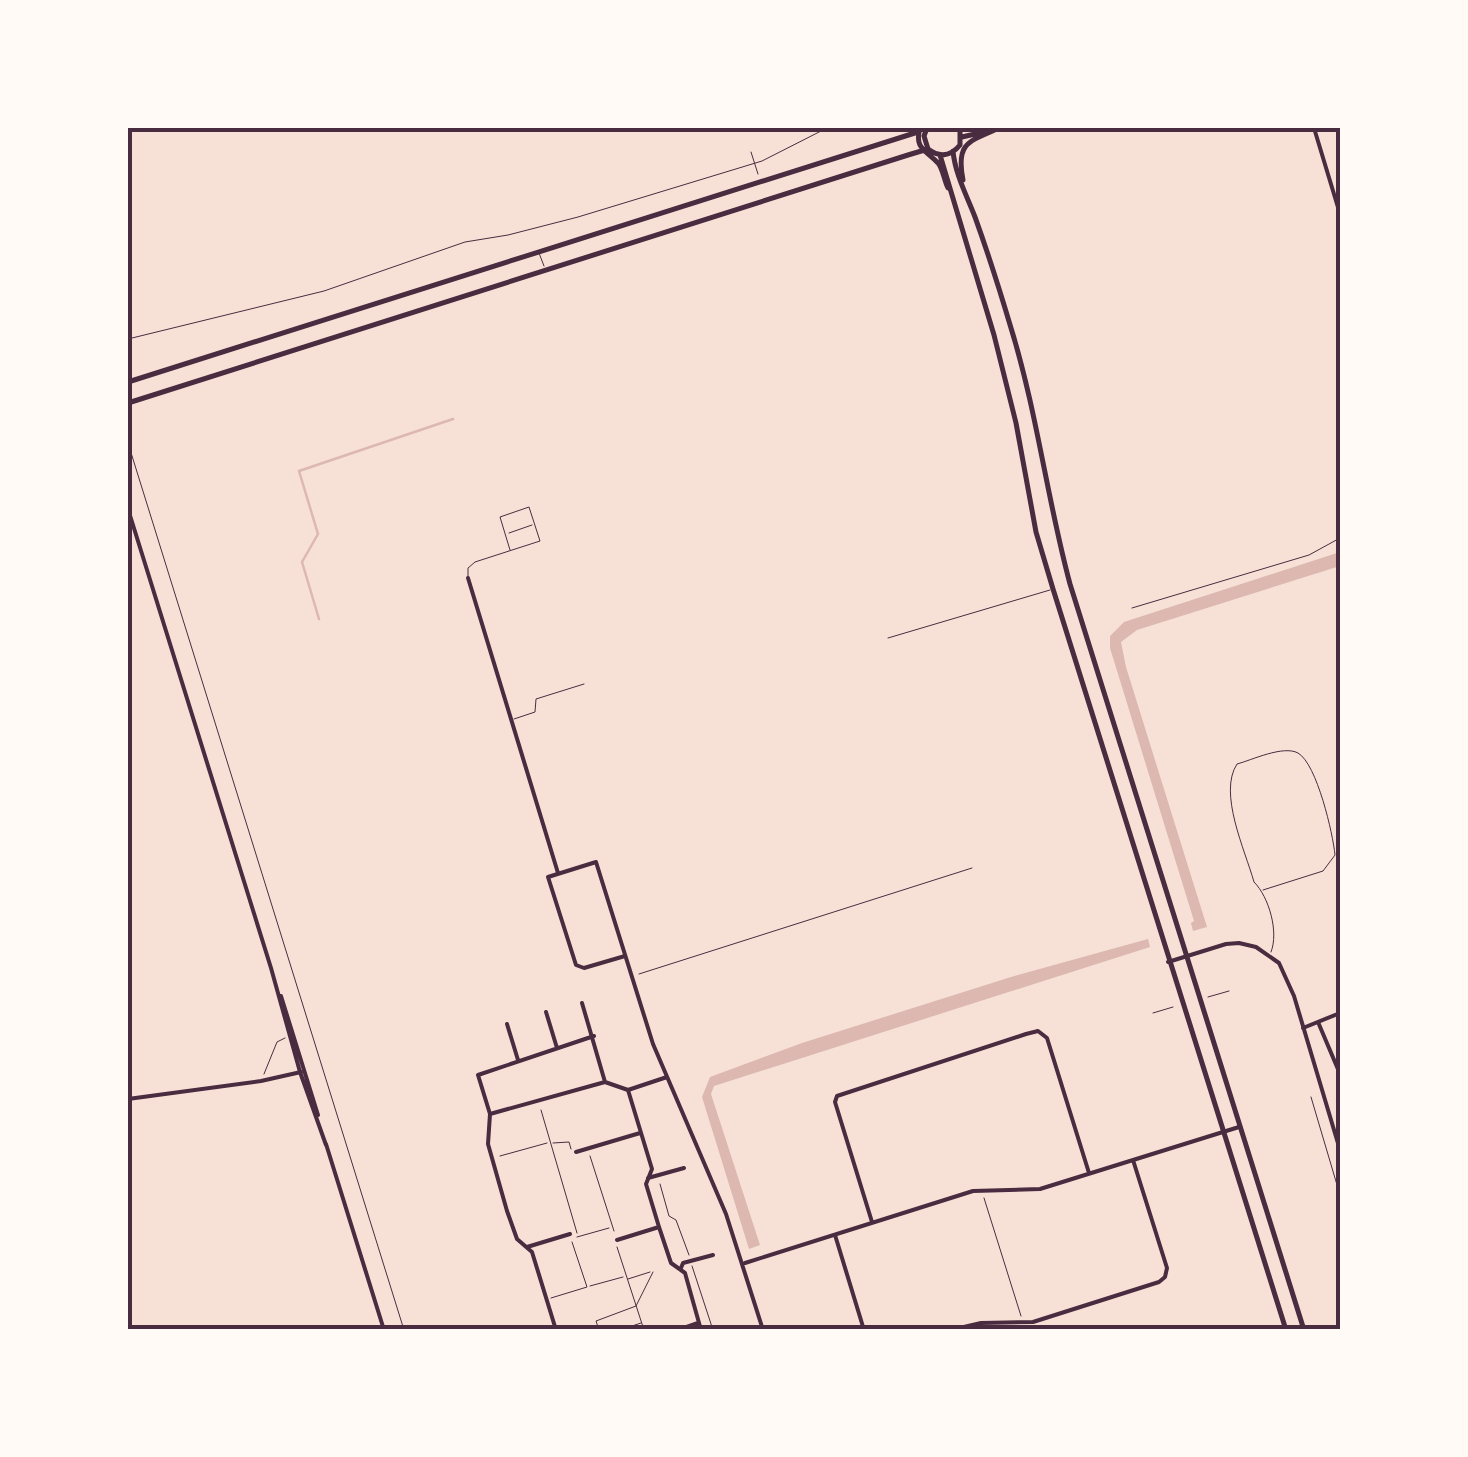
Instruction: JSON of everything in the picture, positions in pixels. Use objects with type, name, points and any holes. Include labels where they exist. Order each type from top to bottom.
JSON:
[{"type":"main road","points":[[960,128],[962,137]]},
{"type":"main road","points":[[128,403],[925,150],[940,155],[953,152],[962,137],[999,128]]},
{"type":"main road","points":[[964,186],[962,151],[972,139],[999,128]]},
{"type":"main road","points":[[128,382],[922,129],[925,150],[939,164],[950,190],[994,335],[1016,423],[1036,532],[1286,1329]]},
{"type":"main road","points":[[953,152],[1017,348],[1070,584],[1302,1328]]},
{"type":"main road","points":[[940,155],[950,190]]},
{"type":"street","points":[[1313,128],[1340,214]]},
{"type":"street","points":[[128,509],[384,1330]]},
{"type":"street","points":[[468,578],[558,873]]},
{"type":"street","points":[[625,956],[584,968],[576,965],[548,877],[596,862],[666,1078],[726,1214],[763,1330]]},
{"type":"street","points":[[1168,962],[1238,943],[1270,954],[1283,969],[1340,1150]]},
{"type":"street","points":[[271,968],[303,1071]]},
{"type":"street","points":[[582,1003],[605,1082]]},
{"type":"street","points":[[546,1012],[557,1048]]},
{"type":"street","points":[[1303,1028],[1340,1013]]},
{"type":"street","points":[[1318,1022],[1340,1074]]},
{"type":"street","points":[[506,1024],[518,1060]]},
{"type":"street","points":[[872,1223],[837,1096],[1026,1034],[1038,1032],[1047,1038],[1089,1173]]},
{"type":"street","points":[[556,1330],[532,1252],[516,1239],[488,1144],[490,1114],[478,1075],[594,1036]]},
{"type":"street","points":[[128,1099],[262,1081],[303,1071]]},
{"type":"street","points":[[490,1114],[605,1082],[628,1090],[666,1078]]},
{"type":"street","points":[[628,1090],[652,1169],[646,1184],[671,1263],[681,1268],[700,1326],[678,1330]]},
{"type":"street","points":[[743,1264],[982,1190],[1040,1189],[1239,1127]]},
{"type":"street","points":[[576,1152],[640,1132]]},
{"type":"street","points":[[951,1330],[981,1323],[1023,1324],[1155,1284],[1165,1277],[1167,1268],[1133,1160]]},
{"type":"street","points":[[648,1178],[684,1168]]},
{"type":"street","points":[[617,1240],[660,1227]]},
{"type":"street","points":[[527,1247],[570,1234]]},
{"type":"street","points":[[835,1235],[864,1330]]},
{"type":"street","points":[[681,1268],[713,1255]]},
{"type":"lane","points":[[539,253],[545,269]]},
{"type":"lane","points":[[468,578],[469,565],[540,541],[529,507],[500,517],[510,550]]},
{"type":"lane","points":[[505,534],[535,524]]},
{"type":"lane","points":[[888,638],[1053,589]]},
{"type":"lane","points":[[511,720],[535,712],[536,699],[584,684]]},
{"type":"lane","points":[[1262,890],[1323,871],[1335,855],[1333,834],[1309,766],[1298,753],[1285,751],[1237,764],[1230,776],[1228,792],[1254,882],[1262,890],[1276,939],[1270,954]]},
{"type":"path","points":[[128,339],[324,291],[465,242],[578,217],[766,159],[827,128]]},
{"type":"path","points":[[128,443],[404,1330]]},
{"type":"path","points":[[1132,608],[1309,555],[1340,538]]},
{"type":"path","points":[[631,976],[972,868]]},
{"type":"path","points":[[1210,997],[1229,991]]},
{"type":"path","points":[[1152,1014],[1172,1008]]},
{"type":"path","points":[[262,1081],[276,1042],[289,1036]]},
{"type":"path","points":[[1311,1097],[1340,1195]]},
{"type":"path","points":[[538,1100],[578,1236]]},
{"type":"path","points":[[492,1158],[550,1142],[569,1142],[572,1155],[576,1152]]},
{"type":"path","points":[[658,1175],[669,1216],[676,1220],[713,1330]]},
{"type":"path","points":[[982,1190],[1023,1324]]},
{"type":"path","points":[[570,1234],[578,1236],[612,1227]]},
{"type":"path","points":[[570,1234],[586,1287]]},
{"type":"path","points":[[546,1299],[653,1272],[636,1306],[596,1321],[599,1330]]},
{"type":"path","points":[[620,1330],[641,1323]]},
{"type":"shaded area","points":[[1340,552],[1340,566],[1137,630],[1121,642],[1207,927],[1193,931],[1194,921],[1110,648],[1110,636],[1124,622]]},
{"type":"shaded area","points":[[1148,939],[1150,947],[714,1086],[711,1094],[760,1245],[749,1249],[702,1097],[710,1077],[802,1043],[1011,977]]},
{"type":"waterway","points":[[319,619],[302,562],[318,534],[299,471],[453,419]]}]
